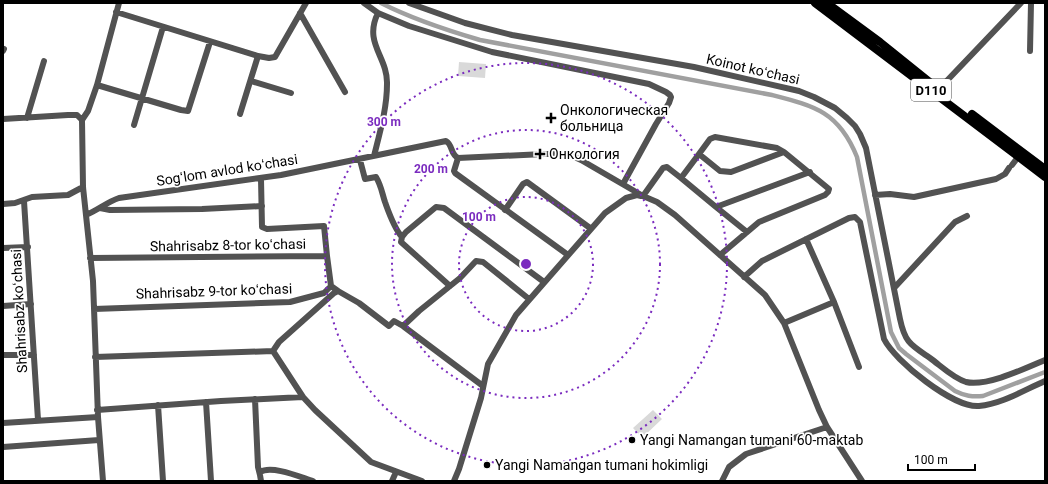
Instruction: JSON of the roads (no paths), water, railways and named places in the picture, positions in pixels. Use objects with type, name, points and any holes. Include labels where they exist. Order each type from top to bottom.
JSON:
[{"type":"main road","name":"D110","points":[[816,3],[939,89],[1045,169]]},
{"type":"main road","name":"D110","points":[[828,3],[878,45],[1045,177]]},
{"type":"street","points":[[103,481],[99,440],[94,309],[84,187],[82,120],[88,111],[97,85],[119,3]]},
{"type":"street","points":[[116,12],[210,42],[269,58],[275,56],[306,3]]},
{"type":"street","points":[[364,3],[378,13],[409,26],[492,52],[649,84],[669,94],[671,98],[669,103],[623,184]]},
{"type":"street","name":"Koinot koʻchasi","points":[[409,3],[485,29],[565,45],[694,67],[770,84],[814,96],[835,108],[847,118],[860,134],[866,148],[903,332],[907,339],[921,352],[948,371],[965,381],[972,383],[988,381],[1045,360]]},
{"type":"street","points":[[939,89],[1021,3]]},
{"type":"street","points":[[1030,51],[1031,3]]},
{"type":"street","points":[[374,156],[386,106],[387,83],[387,77],[373,36],[373,22],[378,13]]},
{"type":"street","points":[[300,14],[345,92]]},
{"type":"street","points":[[134,125],[163,27]]},
{"type":"street","points":[[97,85],[188,111],[210,42]]},
{"type":"street","points":[[240,114],[258,56]]},
{"type":"street","points":[[27,118],[44,61]]},
{"type":"street","points":[[251,81],[291,92]]},
{"type":"street","points":[[3,119],[68,114],[77,115],[82,120]]},
{"type":"street","points":[[681,178],[710,139],[714,137],[777,148],[810,172],[830,190],[767,218],[747,232],[720,255]]},
{"type":"street","name":"Sogʻlom avlod koʻchasi","points":[[86,215],[108,202],[120,198],[189,187],[261,179],[360,160],[446,141],[450,145],[453,154],[458,158]]},
{"type":"street","points":[[699,154],[720,171],[731,172],[784,152]]},
{"type":"street","points":[[568,255],[455,174],[454,169],[458,158],[568,154],[666,208],[765,295],[784,323],[827,427],[862,481]]},
{"type":"street","points":[[876,195],[890,194],[914,197],[996,179],[1005,174],[1018,157]]},
{"type":"street","points":[[360,160],[365,179],[376,178],[379,182],[386,204],[398,232],[402,237]]},
{"type":"street","points":[[643,196],[665,167],[669,168],[747,232]]},
{"type":"street","points":[[716,207],[810,172]]},
{"type":"street","points":[[261,179],[262,226],[264,229],[324,226],[327,256]]},
{"type":"street","points":[[505,210],[523,184],[527,182],[590,228]]},
{"type":"street","points":[[3,204],[24,201],[32,197],[68,195],[84,187]]},
{"type":"street","points":[[454,481],[473,426],[488,364],[516,315],[590,228],[605,213],[626,198],[637,195],[643,196]]},
{"type":"street","name":"Shahrisabz koʻchasi","points":[[24,201],[38,420]]},
{"type":"street","points":[[100,208],[110,210],[202,209],[262,206]]},
{"type":"street","points":[[450,286],[401,242],[402,237],[406,232],[436,207],[444,208],[544,282]]},
{"type":"street","points":[[895,287],[955,222],[967,216]]},
{"type":"street","points":[[744,277],[758,263],[849,218],[855,217],[858,220],[872,278],[880,327],[888,346],[899,359],[946,396],[962,403],[978,406],[998,401],[1045,381]]},
{"type":"street","points":[[806,239],[834,302],[859,367]]},
{"type":"street","points":[[3,248],[28,247]]},
{"type":"street","name":"Shahrisabz 8-tor koʻchasi","points":[[90,258],[327,256],[331,286]]},
{"type":"street","points":[[403,326],[450,286],[474,263],[480,261],[529,299]]},
{"type":"street","points":[[331,286],[359,303],[388,326],[394,321],[403,326],[483,386]]},
{"type":"street","name":"Shahrisabz 9-tor koʻchasi","points":[[94,309],[290,302],[324,292],[331,286]]},
{"type":"street","points":[[273,351],[279,342],[338,291]]},
{"type":"street","points":[[784,323],[834,302]]},
{"type":"street","points":[[3,306],[31,304]]},
{"type":"street","points":[[95,357],[273,351]]},
{"type":"street","points":[[273,351],[303,397],[371,462],[422,481]]},
{"type":"street","points":[[3,355],[34,355]]},
{"type":"street","points":[[3,423],[98,414],[158,405],[303,397]]},
{"type":"street","points":[[255,400],[258,467],[261,481]]},
{"type":"street","points":[[206,402],[211,481]]},
{"type":"street","points":[[158,405],[163,481]]},
{"type":"street","points":[[722,481],[729,467],[746,454],[827,427]]},
{"type":"street","points":[[3,447],[99,440]]},
{"type":"street","points":[[260,472],[263,470],[280,471],[313,481]]},
{"type":"street","points":[[392,481],[396,472]]},
{"type":"waterway","points":[[381,3],[429,24],[480,40],[772,95],[801,103],[824,113],[842,130],[857,157],[891,332],[899,348],[955,391],[969,396],[983,396],[1045,372]]},
{"type":"place","name":"Онкологическая больница","points":[[551,118]]},
{"type":"place","name":"Онкология","points":[[540,154]]},
{"type":"place","name":"Yangi Namangan tumani 60-maktab","points":[[632,440]]},
{"type":"place","name":"Yangi Namangan tumani hokimligi","points":[[487,465]]}]
